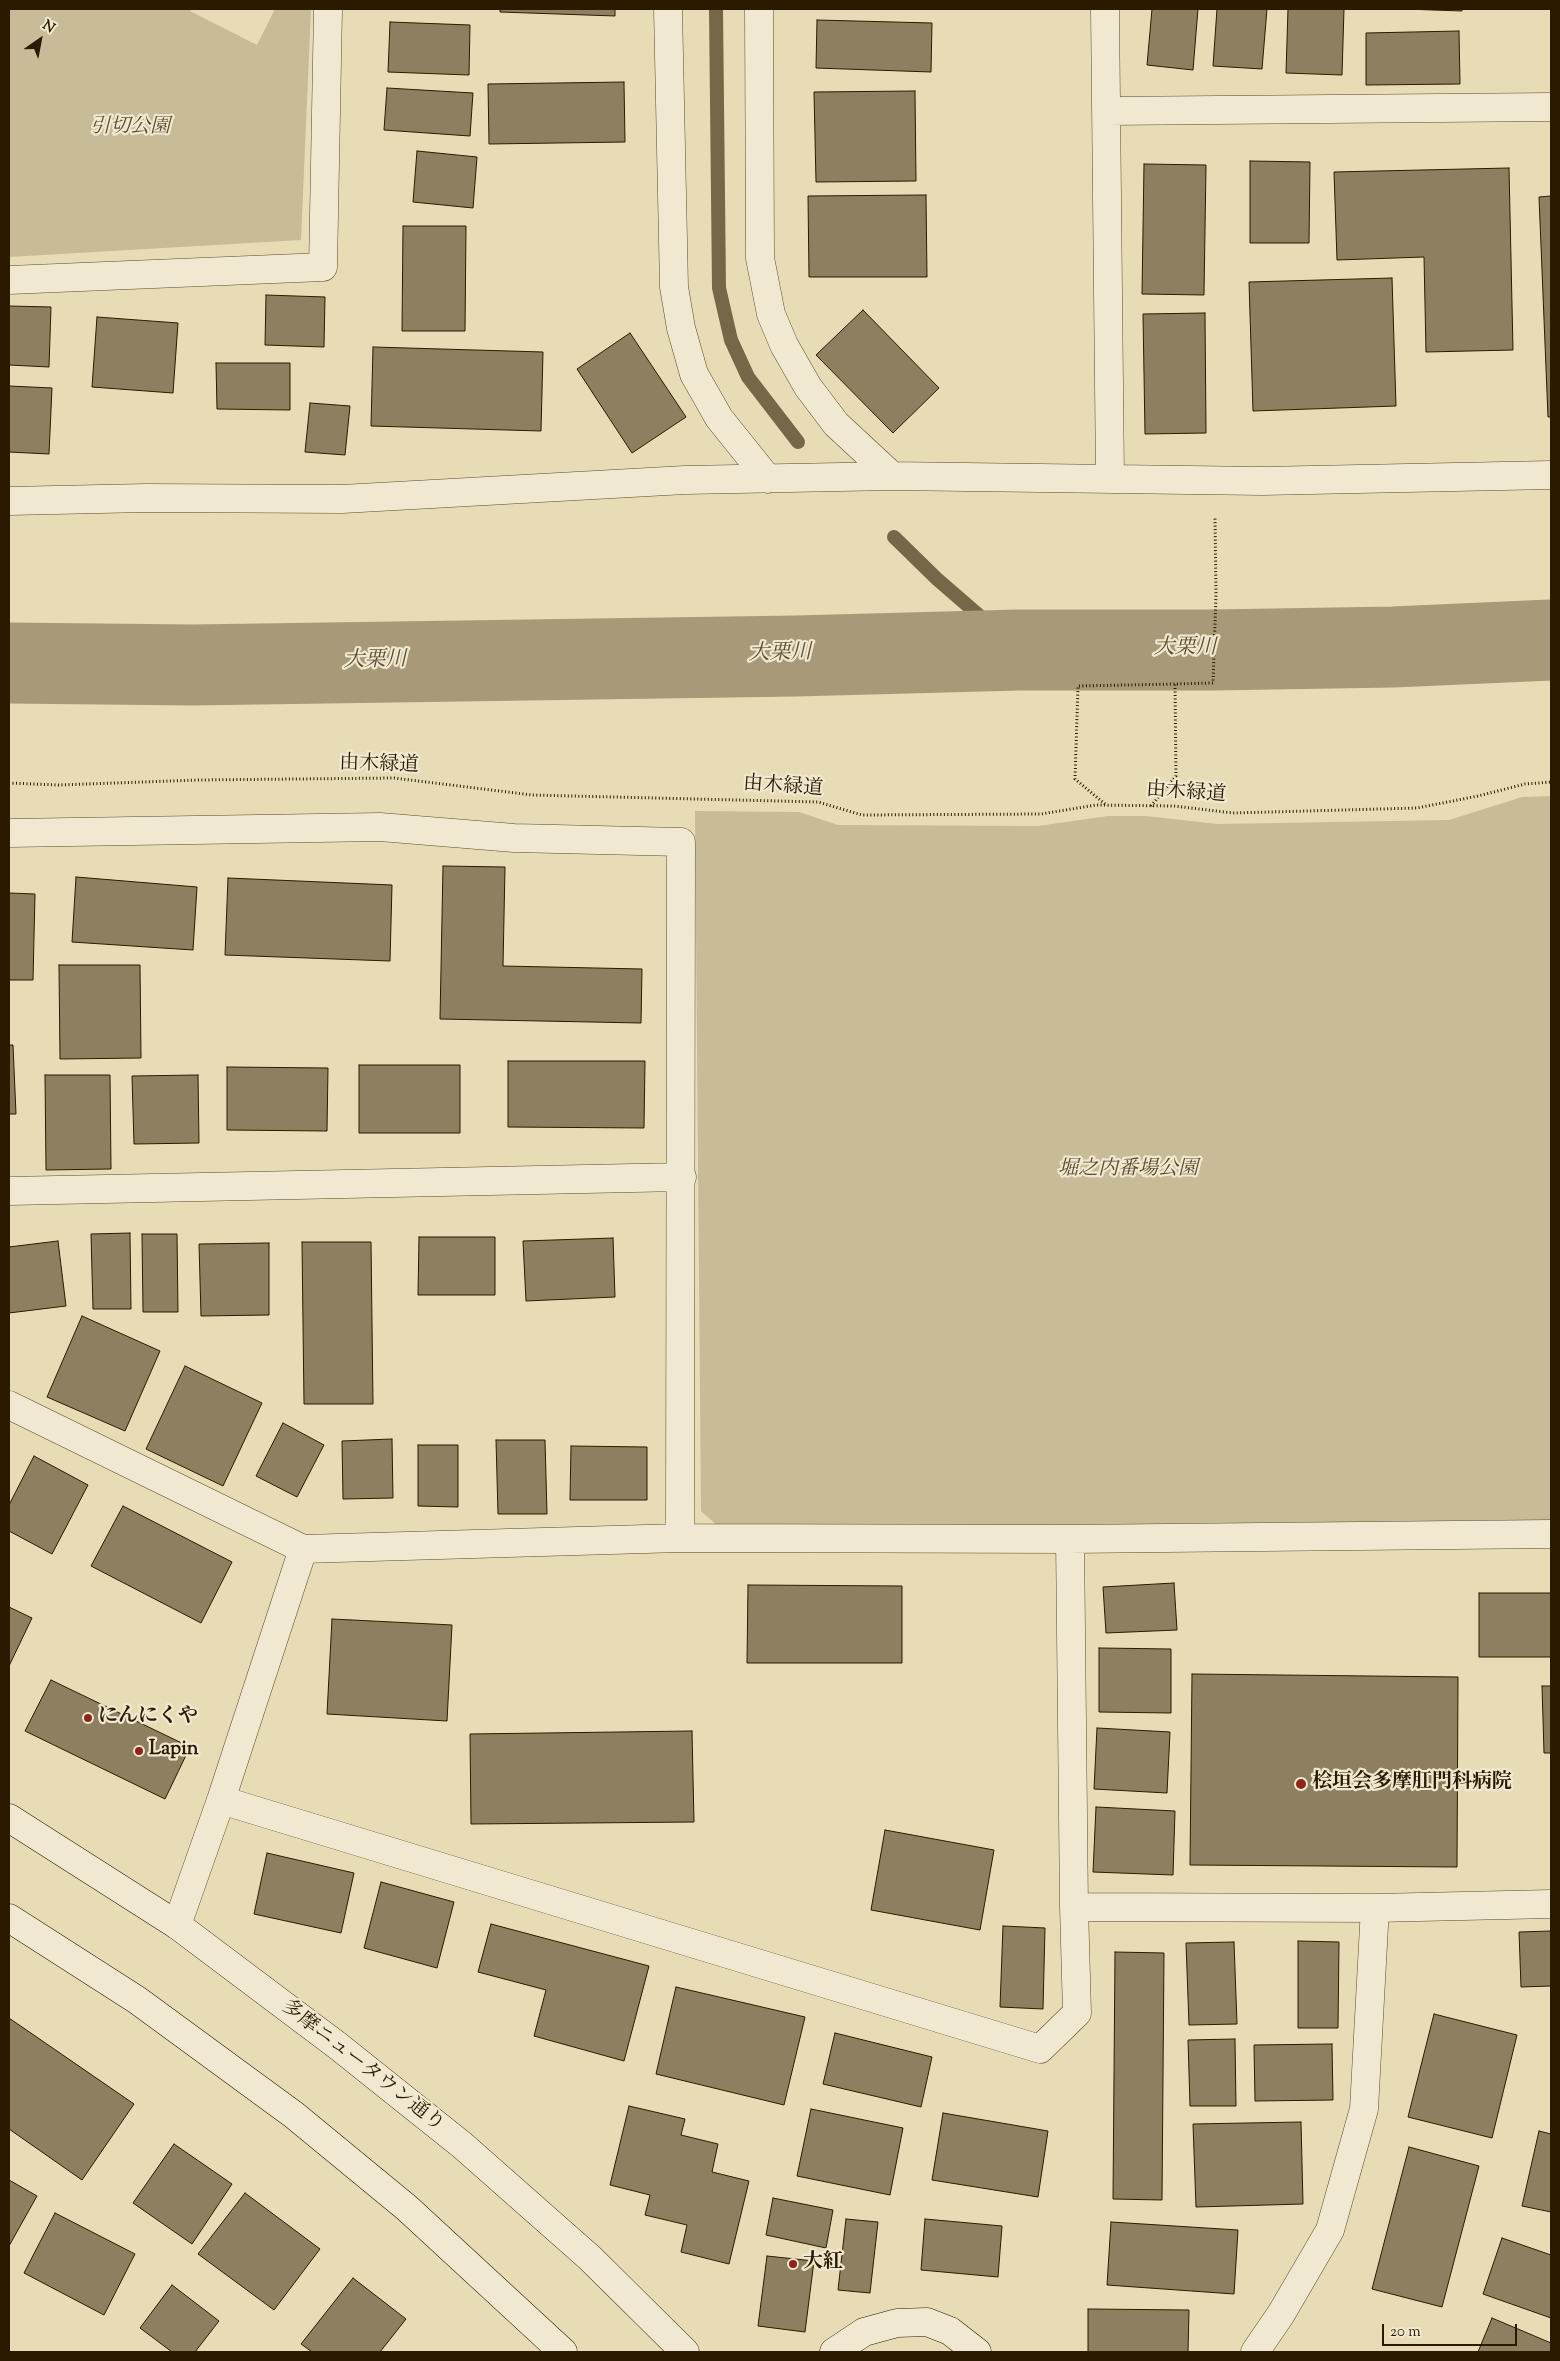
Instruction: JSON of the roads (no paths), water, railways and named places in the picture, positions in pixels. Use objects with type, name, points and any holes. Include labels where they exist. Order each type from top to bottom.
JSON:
[{"type":"street","points":[[9,280],[323,267],[328,9]]},
{"type":"street","points":[[668,9],[674,287],[681,328],[694,374],[720,418],[768,479]]},
{"type":"street","points":[[759,9],[760,258],[771,314],[784,345],[808,387],[836,424],[892,476]]},
{"type":"street","points":[[1105,9],[1110,479]]},
{"type":"street","points":[[1107,111],[1551,107]]},
{"type":"street","points":[[9,501],[146,498],[342,499],[685,480],[892,476],[1262,480],[1551,475]]},
{"type":"street","points":[[9,833],[380,827],[514,838],[681,842],[680,1538]]},
{"type":"street","points":[[9,1191],[682,1177]]},
{"type":"street","points":[[9,1405],[303,1549],[680,1538],[1070,1539],[1551,1534]]},
{"type":"street","points":[[221,1800],[1040,2049],[1077,2013],[1070,1539]]},
{"type":"street","points":[[177,1925],[221,1800],[303,1549]]},
{"type":"street","name":"多摩ニュータウン通り","points":[[9,1818],[177,1925],[338,2046],[462,2145],[590,2258],[686,2352]]},
{"type":"street","points":[[1074,1906],[1375,1908],[1551,1904]]},
{"type":"street","points":[[1255,2352],[1281,2314],[1330,2230],[1364,2108],[1375,1908]]},
{"type":"street","points":[[9,1918],[137,2000],[294,2115],[407,2208],[563,2352]]},
{"type":"street","points":[[834,2352],[864,2332],[897,2324],[927,2322],[950,2331],[977,2352]]},
{"type":"waterway","points":[[716,9],[719,288],[731,340],[748,377],[798,442]]},
{"type":"waterway","points":[[894,537],[937,579],[1019,650]]},
{"type":"waterway","name":"大栗川","points":[[9,663],[192,665],[796,656],[1019,650],[1213,650],[1393,647],[1551,640]]},
{"type":"place","name":"にんにくや","points":[[88,1718]]},
{"type":"place","name":"Lapin","points":[[139,1751]]},
{"type":"place","name":"桧垣会多摩肛門科病院","points":[[1301,1784]]},
{"type":"place","name":"大紅","points":[[793,2264]]},
{"type":"park label","name":"引切公園","points":[[130,129]]},
{"type":"park label","name":"堀之内番場公園","points":[[1128,1171]]}]
